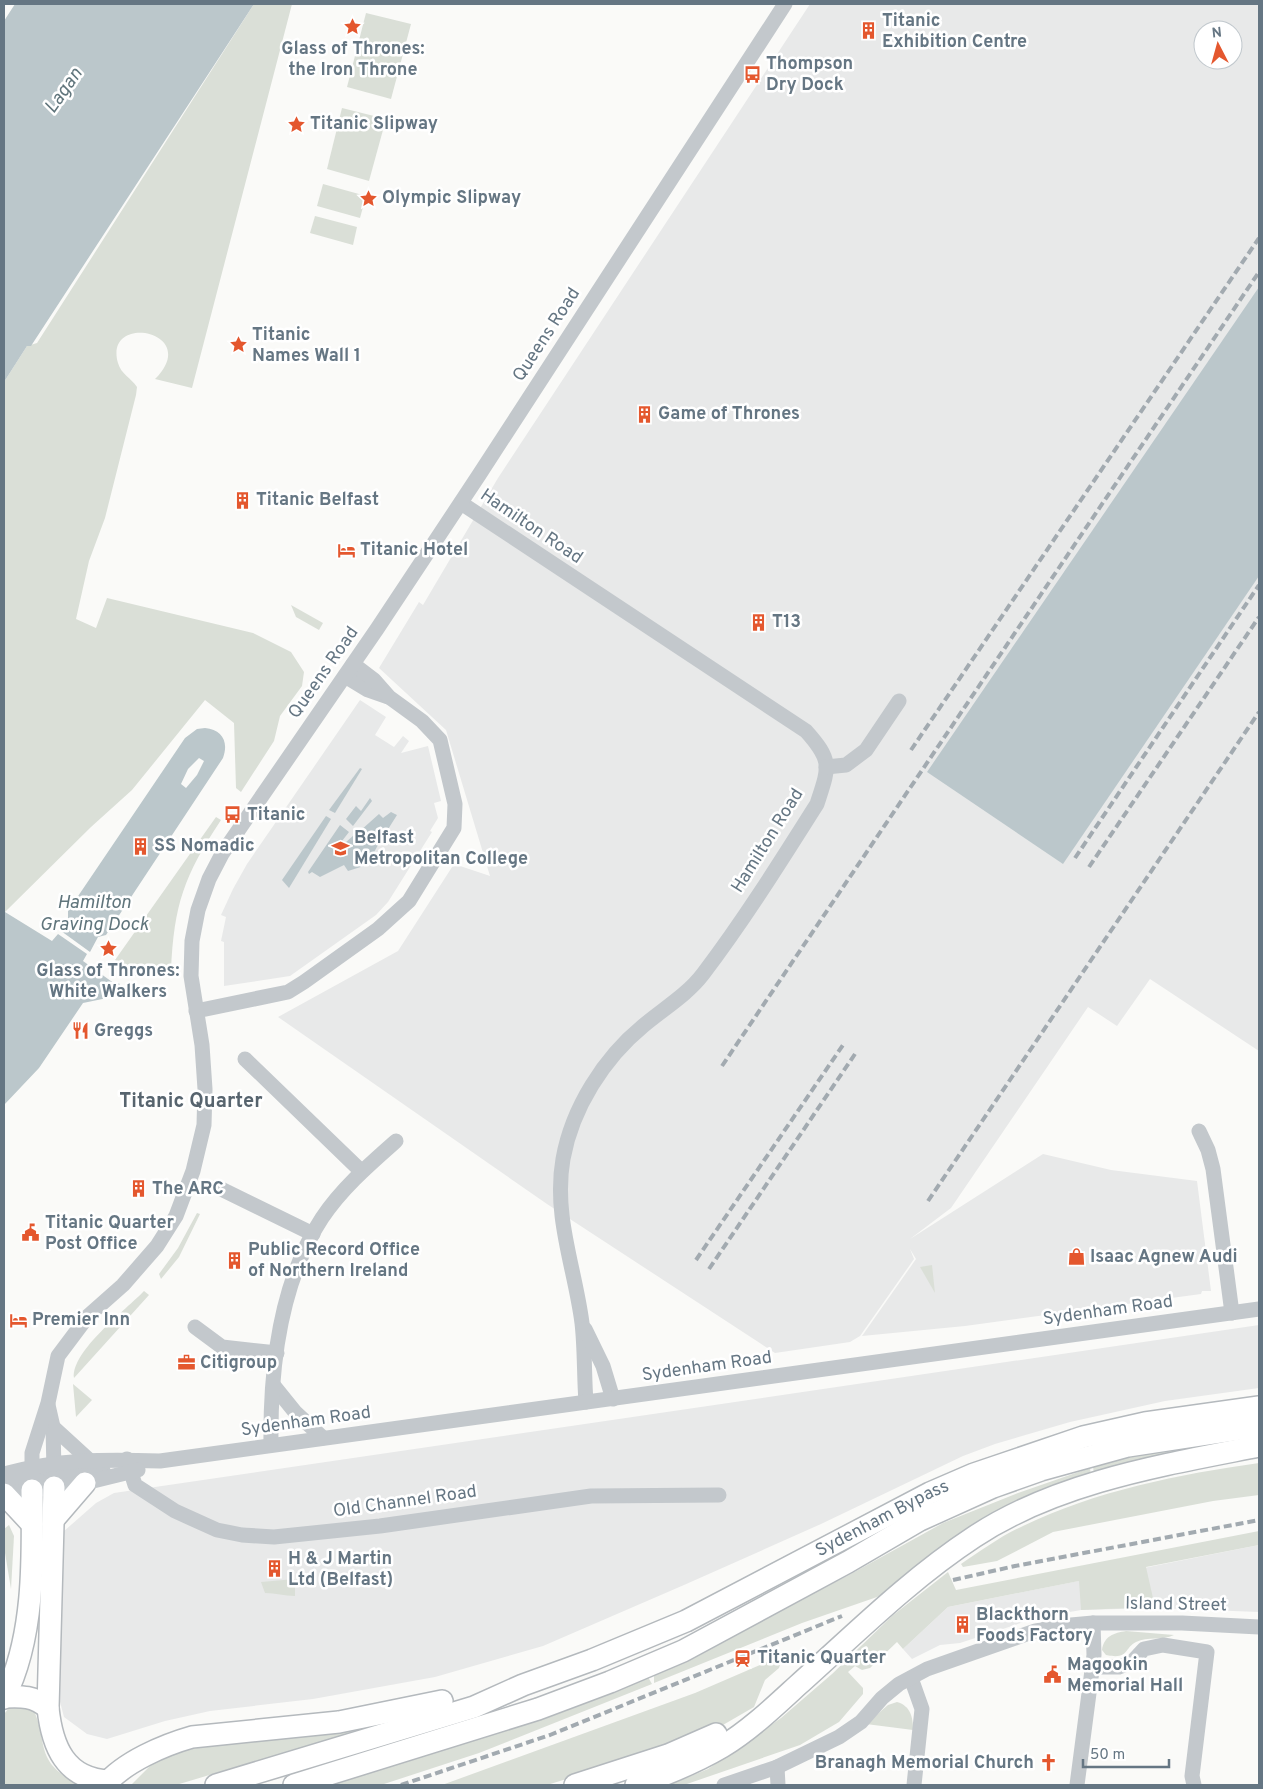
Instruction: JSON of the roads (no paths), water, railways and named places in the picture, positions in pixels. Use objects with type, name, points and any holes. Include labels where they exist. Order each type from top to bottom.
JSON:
[{"type":"highway","name":"Sydenham Bypass","points":[[523,1685],[686,1621],[930,1492],[974,1474],[1083,1437],[1145,1423],[1259,1407]]},
{"type":"highway","points":[[294,1785],[538,1709],[683,1651],[848,1562],[920,1520],[993,1487],[1041,1470],[1128,1446],[1259,1426]]},
{"type":"highway","points":[[636,1785],[694,1762],[723,1746],[768,1713],[923,1574],[973,1538],[1006,1518],[1049,1499],[1097,1483],[1149,1469],[1259,1446]]},
{"type":"highway","points":[[54,1476],[48,1708],[51,1734],[62,1759],[87,1777],[107,1783],[144,1756],[170,1743],[192,1737],[339,1722],[410,1709],[467,1694],[523,1685]]},
{"type":"highway","points":[[32,1479],[32,1524],[27,1622],[14,1675],[4,1697],[26,1696],[40,1701],[48,1708]]},
{"type":"highway","points":[[54,1519],[86,1483]]},
{"type":"highway","points":[[4,1494],[32,1524]]},
{"type":"highway","points":[[216,1785],[474,1707],[523,1685]]},
{"type":"highway","points":[[575,1785],[692,1746],[734,1725],[798,1685]]},
{"type":"street","name":"Queens Road","points":[[32,1479],[35,1439],[48,1404],[54,1368],[63,1347],[88,1316],[123,1285],[157,1246],[176,1216],[193,1172],[204,1125],[205,1089],[202,1045],[190,965],[198,910],[209,879],[222,854],[461,503],[785,4]]},
{"type":"street","name":"Hamilton Road","points":[[461,503],[798,726],[823,750],[826,767],[826,778],[817,804],[702,975],[669,1006],[623,1043],[588,1090],[568,1134],[562,1160],[560,1189],[562,1233],[582,1323],[586,1402]]},
{"type":"street","points":[[196,1011],[288,992],[378,929],[409,901],[454,828],[456,817],[443,749],[435,732],[389,697],[368,690],[349,670]]},
{"type":"street","points":[[826,767],[846,764],[866,750],[899,701]]},
{"type":"street","points":[[245,1059],[361,1171]]},
{"type":"street","points":[[1200,1131],[1213,1169],[1232,1313]]},
{"type":"street","points":[[271,1446],[277,1353],[290,1291],[300,1261],[323,1216],[361,1171],[396,1141]]},
{"type":"street","points":[[217,1187],[313,1234]]},
{"type":"street","name":"Sydenham Road","points":[[4,1494],[32,1479],[54,1476],[86,1483],[132,1467],[160,1461],[1259,1309]]},
{"type":"street","name":"Hamilton Road","points":[[582,1323],[603,1366],[614,1399]]},
{"type":"street","points":[[195,1327],[222,1347],[277,1353]]},
{"type":"street","points":[[274,1386],[295,1412],[323,1438]]},
{"type":"street","name":"Queens Road","points":[[48,1404],[52,1426],[54,1476]]},
{"type":"street","points":[[52,1426],[88,1459]]},
{"type":"street","name":"Sydenham Road","points":[[4,1474],[32,1479],[54,1476],[88,1459],[132,1467]]},
{"type":"street","points":[[54,1476],[132,1467]]},
{"type":"street","name":"Old Channel Road","points":[[132,1467],[133,1482],[145,1492],[195,1521],[217,1530],[242,1535],[274,1537],[380,1526],[590,1496],[719,1495]]},
{"type":"street","points":[[4,1483],[32,1479]]},
{"type":"street","points":[[1077,1785],[1092,1667],[1093,1623]]},
{"type":"street","name":"Island Street","points":[[724,1785],[776,1767],[839,1737],[860,1722],[882,1698],[899,1684],[928,1669],[1035,1632],[1060,1626],[1093,1623],[1182,1623],[1259,1627]]},
{"type":"street","points":[[1092,1667],[1119,1667],[1132,1662],[1144,1649],[1163,1645],[1207,1652],[1192,1776],[1194,1785]]},
{"type":"street","points":[[911,1678],[922,1709],[914,1785]]},
{"type":"street","points":[[776,1767],[778,1785]]},
{"type":"water","name":"Lagan","points":[[15,4],[254,4],[31,346],[27,346],[4,382],[4,21]]},
{"type":"water","points":[[1259,287],[1259,576],[1063,864],[927,772]]},
{"type":"water","name":"Hamilton Graving Dock","points":[[205,728],[216,731],[223,737],[225,752],[223,758],[106,935],[98,937],[90,952],[61,931],[68,919],[68,911],[185,738],[197,729]]},
{"type":"water","points":[[360,768],[362,769],[335,813],[329,810]]},
{"type":"water","points":[[370,798],[372,801],[353,826],[346,819],[356,806],[361,811]]},
{"type":"water","points":[[391,812],[397,815],[380,842],[360,831],[379,814],[383,818]]},
{"type":"water","points":[[326,816],[331,819],[289,888],[282,880]]},
{"type":"water","points":[[340,825],[349,832],[342,841],[345,843],[354,835],[365,843],[369,839],[378,845],[367,865],[348,871],[344,865],[320,877],[312,872],[309,874],[308,872]]},
{"type":"water","points":[[5,912],[52,941],[58,934],[87,954],[83,961],[115,984],[119,983],[122,991],[117,996],[83,1003],[39,1068],[4,1105]]},
{"type":"railway","points":[[911,750],[1259,238]]},
{"type":"railway","points":[[722,1066],[1259,272]]},
{"type":"railway","points":[[1075,858],[1259,585]]},
{"type":"railway","points":[[1089,867],[1259,617]]},
{"type":"railway","points":[[928,1201],[1259,712]]},
{"type":"railway","points":[[696,1260],[843,1045]]},
{"type":"railway","points":[[709,1269],[855,1054]]},
{"type":"railway","points":[[953,1580],[1015,1566],[1259,1520]]},
{"type":"railway","points":[[401,1785],[550,1735],[842,1616]]},
{"type":"place","name":"Glass of Thrones: the Iron Throne","points":[[353,26]]},
{"type":"place","name":"Titanic Exhibition Centre","points":[[868,31]]},
{"type":"place","name":"Thompson Dry Dock","points":[[752,74]]},
{"type":"place","name":"Titanic Slipway","points":[[296,124]]},
{"type":"place","name":"Olympic Slipway","points":[[368,198]]},
{"type":"place","name":"Titanic Names Wall 1","points":[[238,345]]},
{"type":"place","name":"Game of Thrones","points":[[644,414]]},
{"type":"place","name":"Titanic Belfast","points":[[242,500]]},
{"type":"place","name":"Titanic Hotel","points":[[346,550]]},
{"type":"place","name":"T13","points":[[758,622]]},
{"type":"place","name":"Titanic","points":[[233,815]]},
{"type":"place","name":"SS Nomadic","points":[[140,846]]},
{"type":"place","name":"Belfast Metropolitan College","points":[[340,848]]},
{"type":"place","name":"Glass of Thrones: White Walkers","points":[[108,948]]},
{"type":"place","name":"Greggs","points":[[80,1031]]},
{"type":"place","name":"The ARC","points":[[138,1189]]},
{"type":"place","name":"Titanic Quarter Post Office","points":[[31,1233]]},
{"type":"place","name":"Isaac Agnew Audi","points":[[1076,1257]]},
{"type":"place","name":"Public Record Office of Northern Ireland","points":[[234,1260]]},
{"type":"place","name":"Premier Inn","points":[[18,1320]]},
{"type":"place","name":"Citigroup","points":[[186,1363]]},
{"type":"place","name":"H & J Martin Ltd (Belfast)","points":[[274,1569]]},
{"type":"place","name":"Blackthorn Foods Factory","points":[[962,1625]]},
{"type":"place","name":"Titanic Quarter","points":[[743,1658]]},
{"type":"place","name":"Magookin Memorial Hall","points":[[1053,1675]]},
{"type":"place","name":"Branagh Memorial Church","points":[[1048,1763]]},
{"type":"district","name":"Titanic Quarter","points":[[191,1102]]}]
